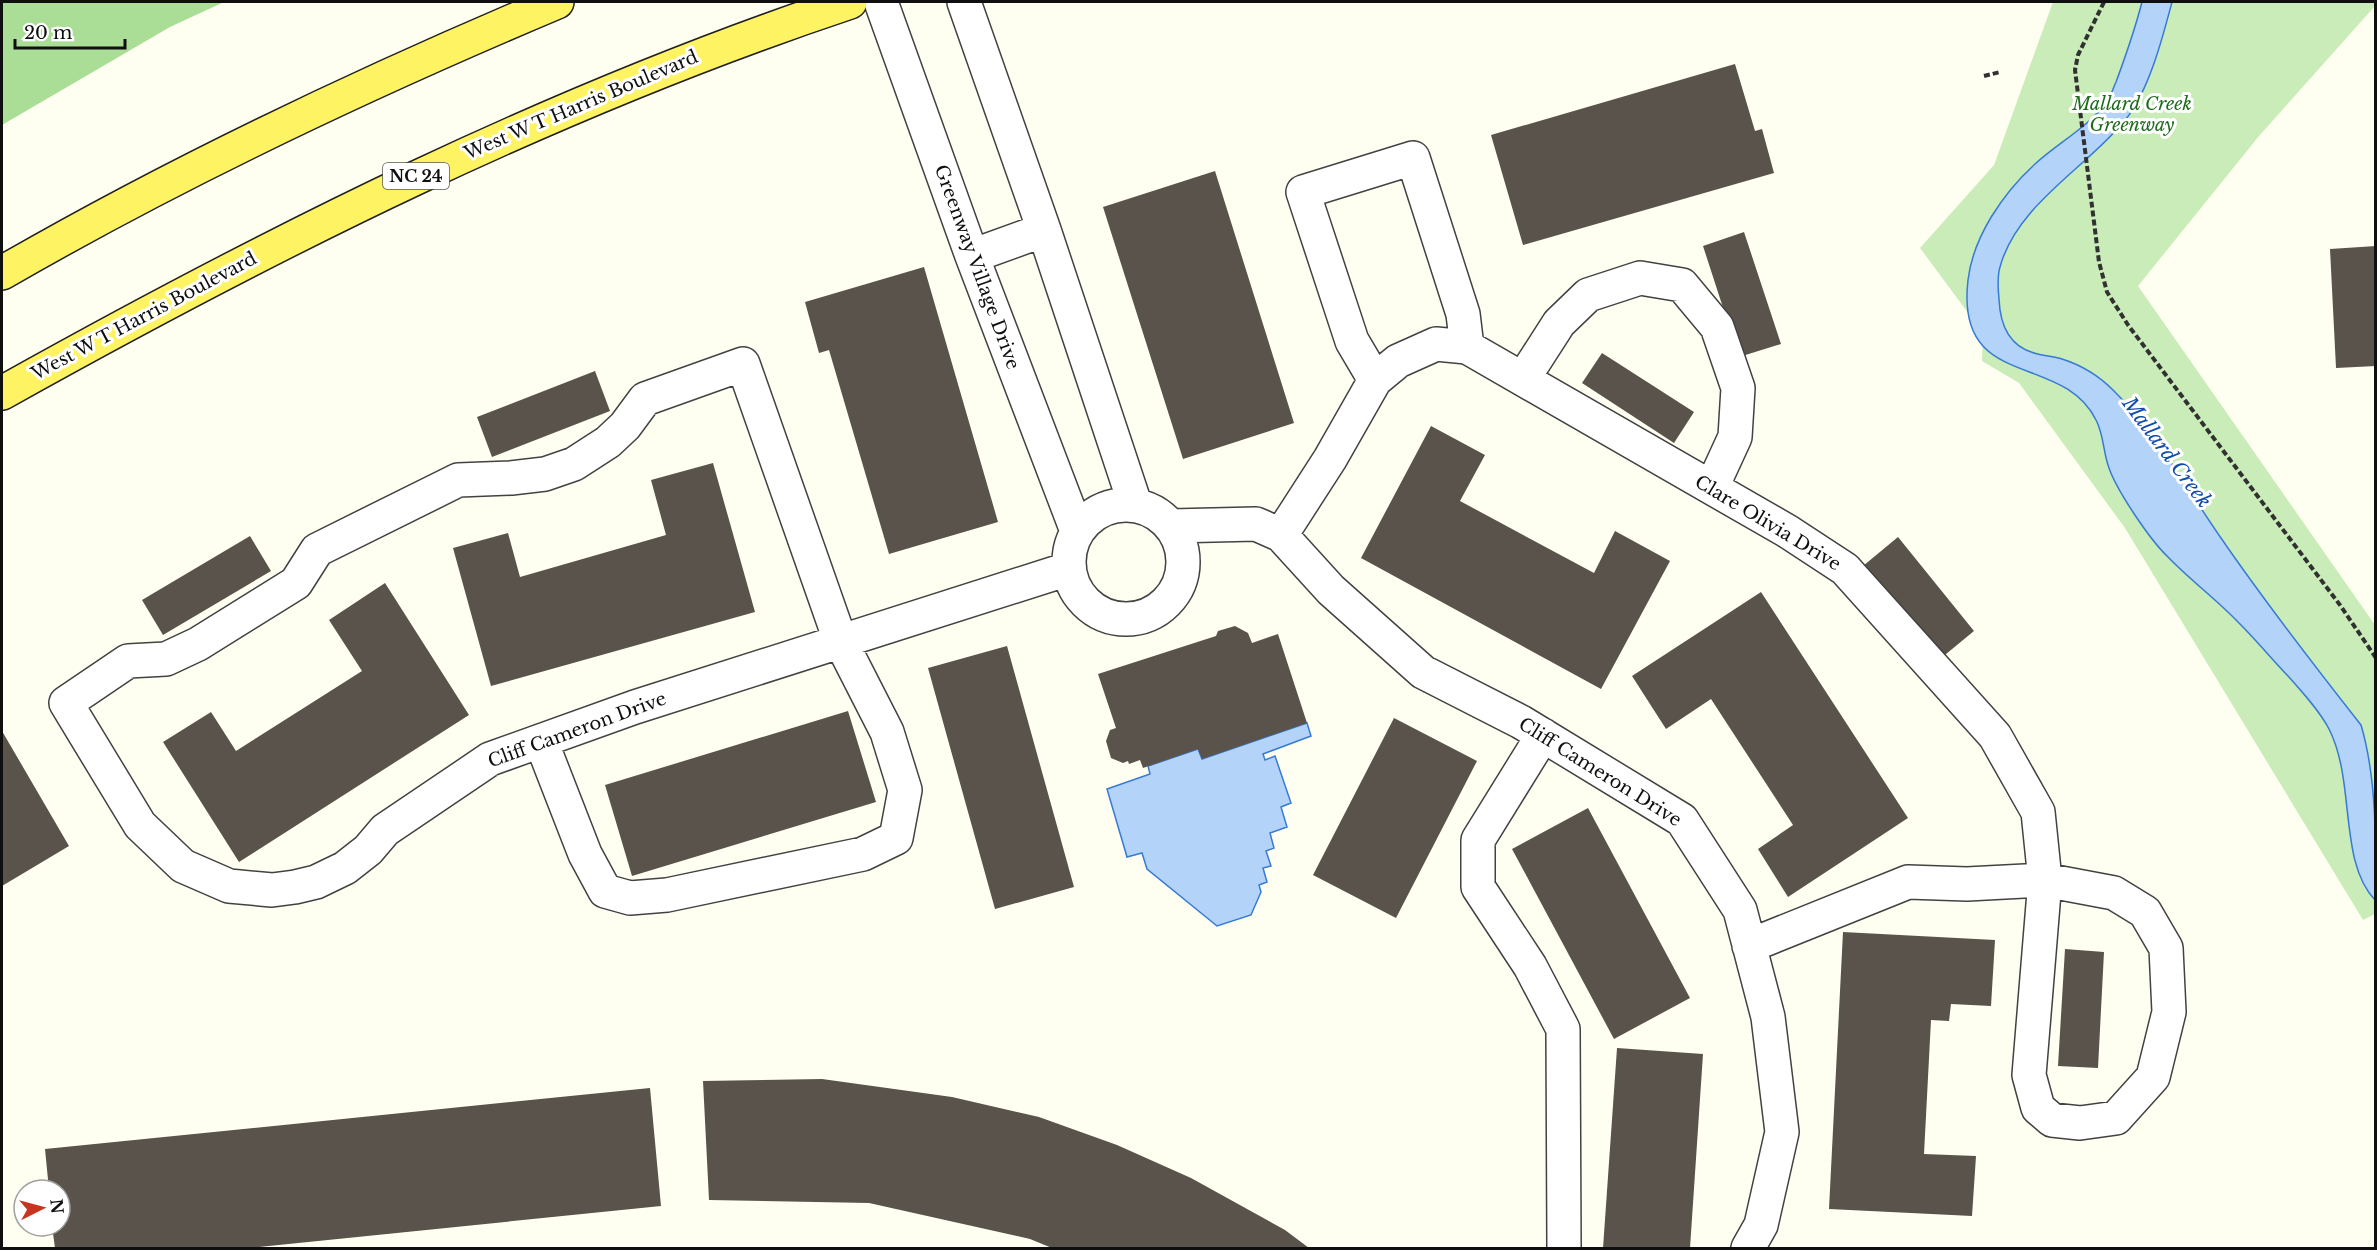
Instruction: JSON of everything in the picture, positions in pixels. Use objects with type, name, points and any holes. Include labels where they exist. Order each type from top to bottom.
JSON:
[{"type":"main road","points":[[2,273],[86,224],[230,151],[362,87],[556,2]]},
{"type":"main road","name":"West W T Harris Boulevard","points":[[2,393],[144,314],[402,182],[676,63],[850,2]]},
{"type":"street","name":"Greenway Village Drive","points":[[881,2],[972,256],[1077,531]]},
{"type":"street","points":[[963,2],[1044,230],[1135,504]]},
{"type":"street","points":[[1375,380],[1352,341],[1303,192],[1413,158],[1462,314],[1467,347]]},
{"type":"street","points":[[972,256],[1044,230]]},
{"type":"street","points":[[1523,379],[1559,323],[1588,295],[1640,278],[1682,285],[1718,327],[1738,388],[1735,437],[1712,488]]},
{"type":"street","name":"Clare Olivia Drive","points":[[1281,535],[1330,459],[1375,380],[1398,361],[1436,344],[1467,347],[1787,531],[1845,570],[1995,736],[2038,812],[2045,879],[2029,1075],[2038,1108],[2052,1120],[2080,1123],[2116,1118],[2153,1077],[2169,1012],[2166,948],[2145,912],[2114,893],[2045,879]]},
{"type":"street","name":"Cliff Cameron Drive","points":[[840,640],[743,364],[645,399],[626,426],[608,442],[574,464],[545,474],[458,480],[317,550],[296,583],[198,644],[166,659],[128,661],[66,703],[140,825],[183,866],[199,875],[230,886],[256,890],[295,887],[316,882],[345,868],[368,849],[385,830],[490,759],[840,640],[1068,569]]},
{"type":"street","points":[[1135,504],[1156,513],[1171,526],[1180,543],[1184,562],[1180,580],[1171,598],[1156,611],[1138,618],[1119,619],[1101,614],[1085,603],[1074,587],[1068,569],[1069,549],[1077,531],[1092,514],[1113,505],[1135,504]]},
{"type":"street","name":"Cliff Cameron Drive","points":[[1171,526],[1256,524],[1281,535],[1331,590],[1423,672],[1543,735],[1682,820],[1740,910],[1768,1017],[1782,1132],[1761,1225],[1748,1248]]},
{"type":"street","points":[[541,741],[585,854],[605,891],[630,898],[667,895],[863,854],[896,838],[905,790],[887,732],[840,640]]},
{"type":"street","points":[[1543,735],[1478,840],[1478,887],[1530,966],[1563,1029],[1564,1248]]},
{"type":"street","points":[[1749,946],[1908,882],[1967,884],[2045,879]]},
{"type":"path","points":[[2104,2],[2078,55],[2075,77],[2099,262],[2107,292],[2128,325],[2340,605],[2376,658]]},
{"type":"path","points":[[1984,76],[2000,72]]},
{"type":"green space","points":[[2,2],[224,2],[170,27],[2,125]]},
{"type":"green space","name":"Mallard Creek Greenway","points":[[2053,2],[2375,2],[2375,6],[2259,136],[2138,286],[2375,625],[2375,914],[2363,920],[2125,528],[2019,383],[1982,361],[1983,333],[1920,248],[1994,165]]},
{"type":"water","points":[[2142,2],[2172,2],[2142,94],[2126,119],[2111,136],[2038,205],[2009,244],[1998,279],[2001,317],[2008,333],[2018,345],[2034,353],[2069,361],[2096,376],[2108,385],[2144,424],[2255,586],[2361,725],[2373,789],[2375,900],[2364,884],[2356,864],[2337,750],[2329,729],[2320,715],[2299,688],[2244,628],[2176,565],[2152,539],[2126,502],[2113,478],[2099,426],[2080,399],[2060,385],[1994,355],[1978,339],[1968,315],[1968,280],[1971,264],[1991,217],[2023,176],[2044,156],[2091,120],[2107,102],[2123,62]]},
{"type":"water","points":[[1307,723],[1311,736],[1263,754],[1265,760],[1275,756],[1291,803],[1281,807],[1287,827],[1270,833],[1274,848],[1266,851],[1271,866],[1263,868],[1267,882],[1259,885],[1261,892],[1251,915],[1217,926],[1147,869],[1142,853],[1127,857],[1107,789],[1150,774],[1148,766],[1198,749],[1202,759]]},
{"type":"building","points":[[1735,64],[1755,131],[1762,129],[1774,173],[1523,245],[1491,135]]},
{"type":"building","points":[[1215,171],[1294,423],[1183,459],[1103,207]]},
{"type":"building","points":[[1744,232],[1781,344],[1739,357],[1703,246]]},
{"type":"building","points":[[2376,246],[2376,366],[2336,368],[2330,249]]},
{"type":"building","points":[[924,267],[998,522],[889,554],[829,350],[819,353],[805,302]]},
{"type":"building","points":[[1602,353],[1694,412],[1674,443],[1582,383]]},
{"type":"building","points":[[595,371],[610,411],[492,457],[477,417]]},
{"type":"building","points":[[1431,426],[1485,455],[1460,501],[1594,573],[1615,531],[1670,561],[1601,689],[1361,558]]},
{"type":"building","points":[[713,463],[755,612],[491,686],[453,548],[508,533],[520,577],[666,535],[651,480]]},
{"type":"building","points":[[250,536],[271,571],[163,635],[142,600]]},
{"type":"building","points":[[1898,537],[1974,631],[1940,659],[1863,566]]},
{"type":"building","points":[[385,583],[469,715],[239,862],[163,742],[211,712],[236,751],[362,671],[329,620]]},
{"type":"building","points":[[1761,592],[1908,818],[1788,897],[1758,849],[1793,825],[1711,699],[1666,729],[1632,676]]},
{"type":"building","points":[[1235,626],[1248,633],[1252,643],[1278,634],[1307,723],[1202,759],[1198,749],[1143,768],[1140,760],[1129,764],[1128,761],[1123,763],[1111,758],[1106,741],[1110,730],[1116,728],[1098,674],[1216,636],[1218,631]]},
{"type":"building","points":[[1007,646],[1074,887],[995,909],[928,668]]},
{"type":"building","points":[[848,711],[876,802],[632,876],[605,785]]},
{"type":"building","points":[[1394,718],[1477,761],[1396,918],[1313,875]]},
{"type":"building","points":[[2,731],[69,846],[2,886]]},
{"type":"building","points":[[1588,808],[1690,998],[1614,1039],[1512,849]]},
{"type":"building","points":[[1843,932],[1995,940],[1991,1006],[1951,1004],[1949,1021],[1931,1020],[1924,1154],[1976,1156],[1972,1216],[1829,1209]]},
{"type":"building","points":[[2065,949],[2104,952],[2098,1068],[2058,1066]]},
{"type":"building","points":[[1617,1048],[1703,1054],[1690,1248],[1603,1248]]},
{"type":"building","points":[[822,1079],[952,1097],[1039,1117],[1117,1145],[1191,1178],[1285,1230],[1309,1248],[1052,1248],[1030,1239],[869,1203],[709,1200],[703,1081]]},
{"type":"building","points":[[650,1088],[661,1206],[249,1248],[55,1248],[54,1238],[72,1238],[72,1178],[48,1178],[45,1149]]},
{"type":"water label","name":"Mallard Creek","points":[[2167,452]]}]
